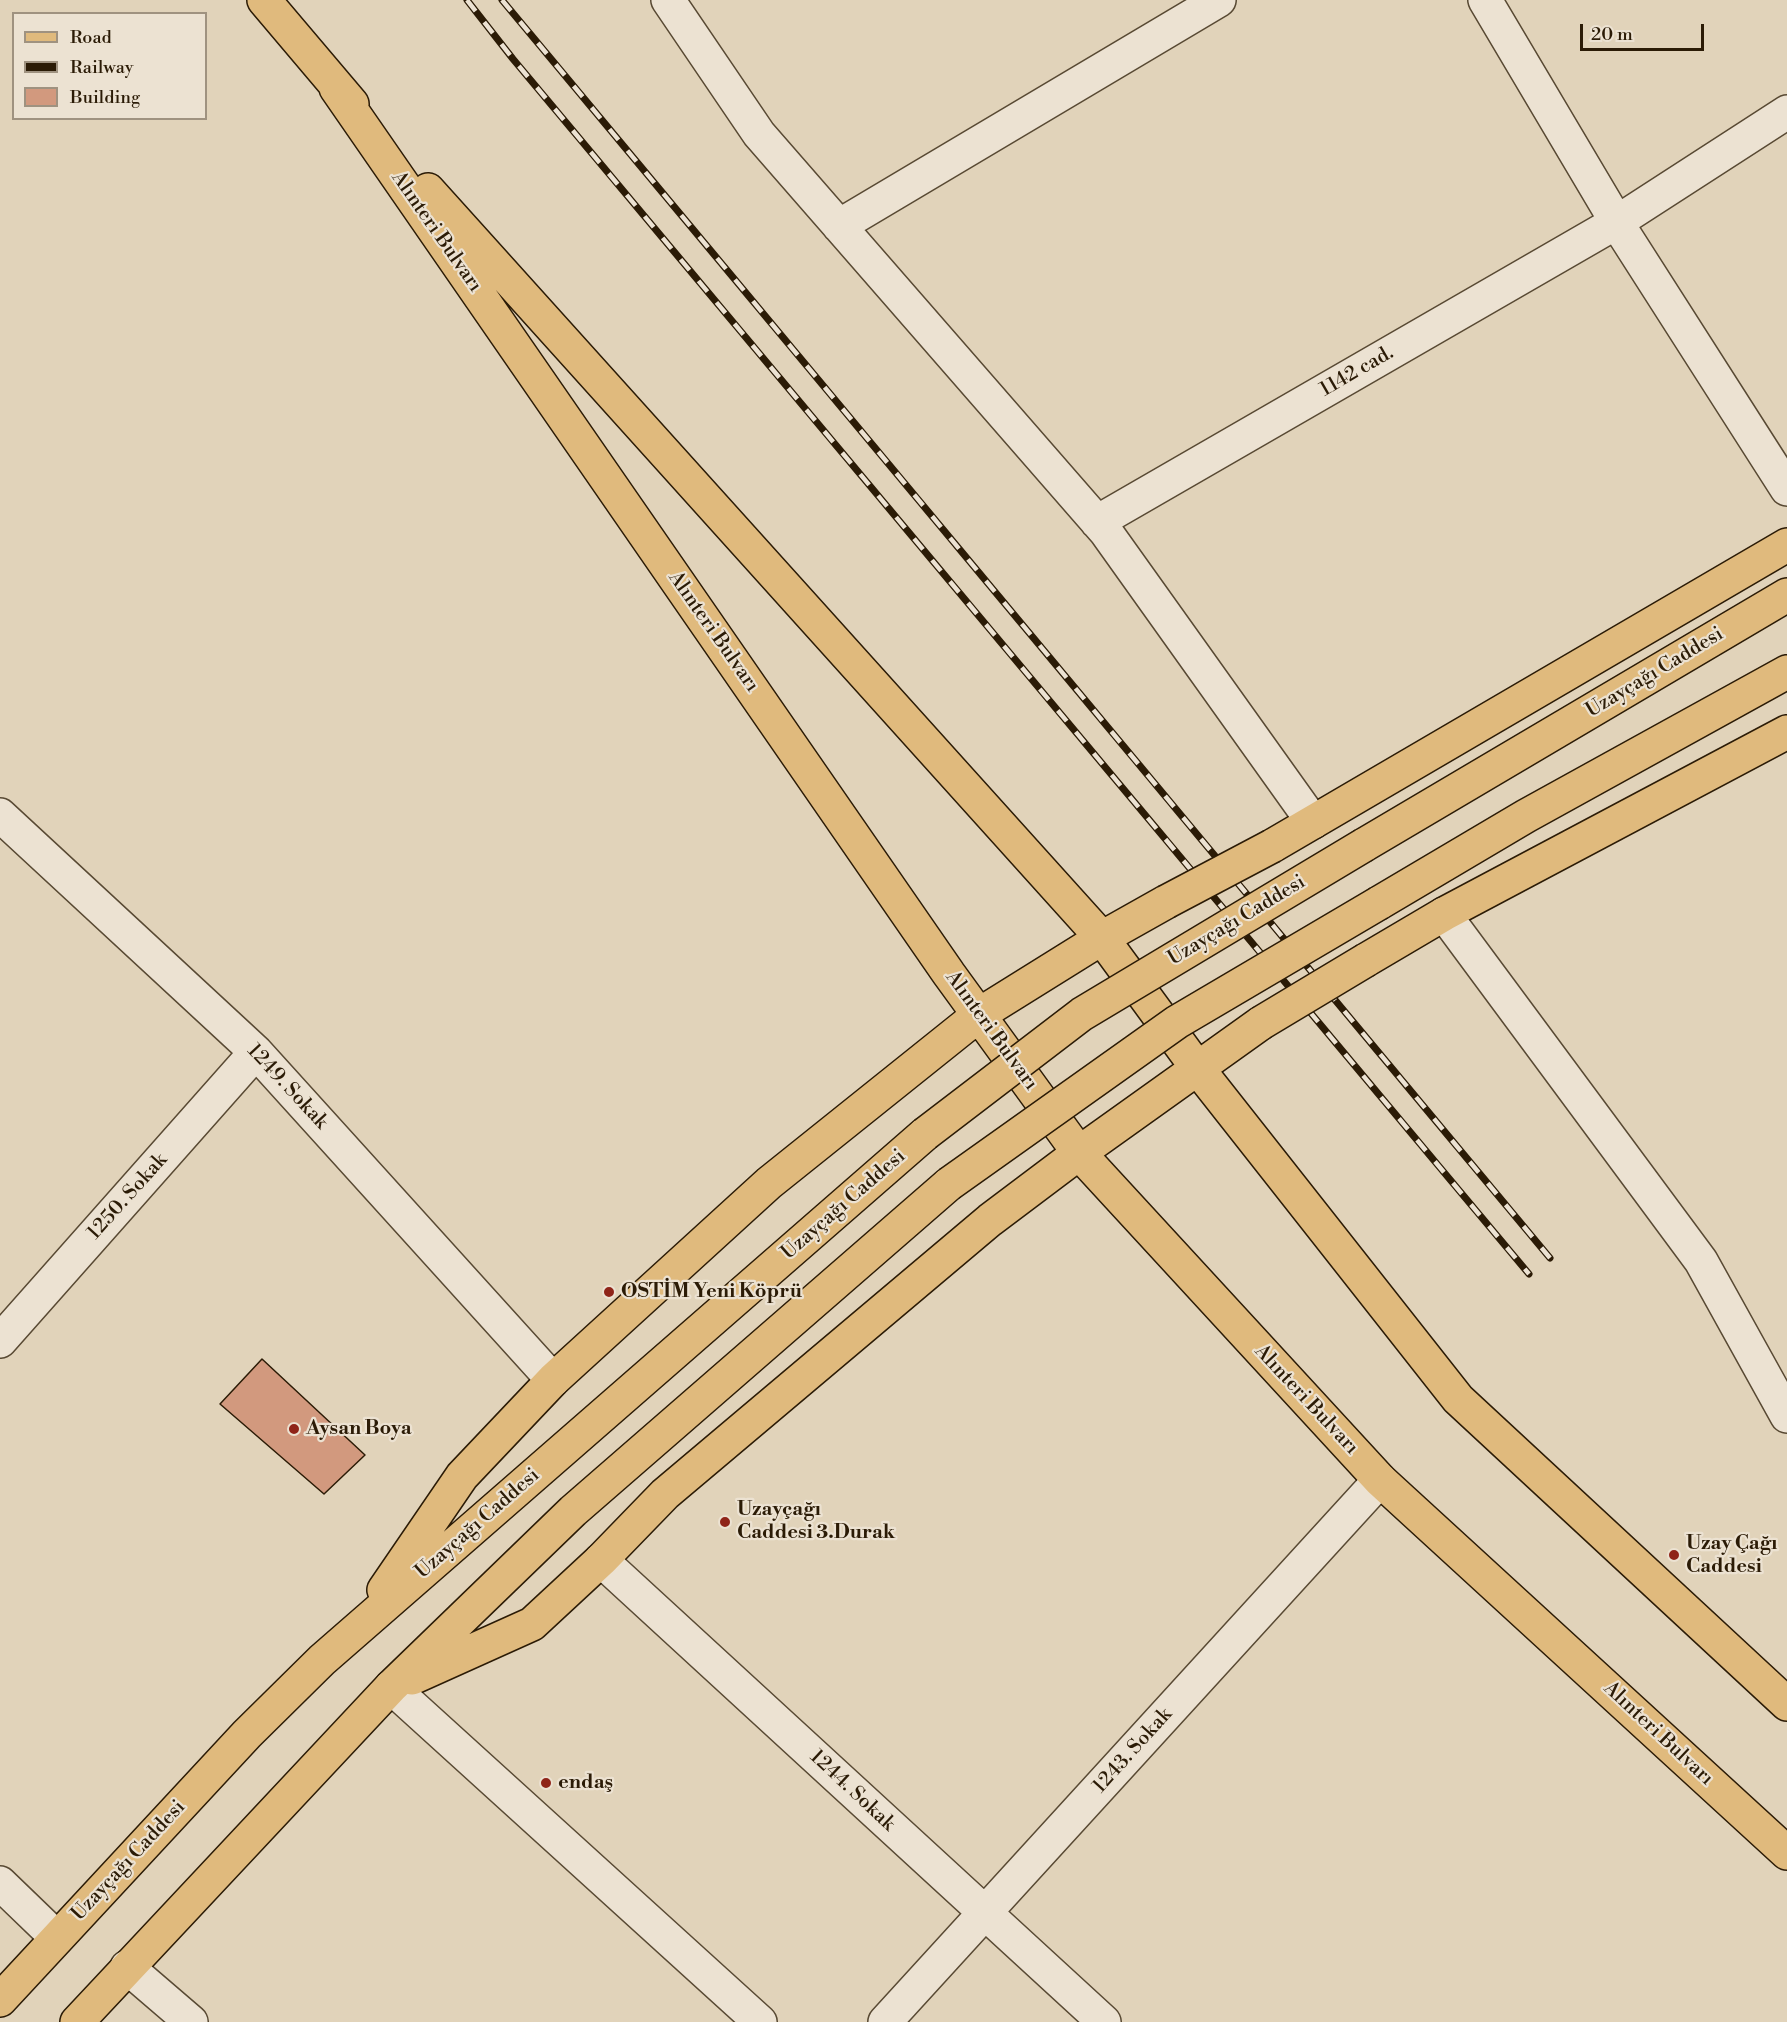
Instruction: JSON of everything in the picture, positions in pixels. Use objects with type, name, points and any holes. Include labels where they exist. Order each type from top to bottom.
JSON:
[{"type":"main road","name":"Alınteri Bulvarı","points":[[264,0],[336,88],[1102,938],[1198,1069],[1458,1399],[1787,1704]]},
{"type":"main road","name":"Alınteri Bulvarı","points":[[336,88],[942,964],[1079,1153],[1380,1480],[1787,1853]]},
{"type":"main road","points":[[357,1628],[462,1476],[553,1380],[769,1183],[980,1014],[1102,938],[1272,846],[1787,545]]},
{"type":"main road","name":"Uzayçağı Caddesi","points":[[0,2000],[247,1734],[322,1660],[925,1134],[1082,1014],[1787,595]]},
{"type":"main road","points":[[77,2022],[391,1687],[573,1511],[949,1184],[1177,1022],[1526,816],[1787,672]]},
{"type":"main road","points":[[391,1687],[532,1624],[601,1560],[665,1494],[990,1220],[1079,1153],[1261,1023],[1444,914],[1787,732]]},
{"type":"street","points":[[668,0],[759,134],[1097,522],[1313,822]]},
{"type":"street","points":[[839,226],[1219,0]]},
{"type":"street","points":[[1485,0],[1617,222],[1787,489]]},
{"type":"street","name":"1142 cad.","points":[[1097,522],[1617,222],[1787,112]]},
{"type":"street","name":"1249. Sokak","points":[[0,815],[256,1052],[553,1380]]},
{"type":"street","points":[[1444,914],[1701,1261],[1787,1416]]},
{"type":"street","name":"1250. Sokak","points":[[0,1341],[256,1052]]},
{"type":"street","name":"1243. Sokak","points":[[885,2022],[1380,1480]]},
{"type":"street","name":"1244. Sokak","points":[[601,1560],[1104,2022]]},
{"type":"street","points":[[391,1687],[760,2022]]},
{"type":"street","points":[[0,1883],[57,1938]]},
{"type":"street","points":[[128,1967],[191,2022]]},
{"type":"building","name":"Aysan Boya","points":[[262,1359],[365,1455],[324,1494],[220,1404]]},
{"type":"railway","points":[[467,0],[513,59],[1529,1274]]},
{"type":"railway","points":[[502,0],[1550,1258]]},
{"type":"place","name":"OSTİM Yeni Köprü","points":[[609,1292]]},
{"type":"place","name":"Aysan Boya","points":[[294,1429]]},
{"type":"place","name":"Uzayçağı Caddesi 3.Durak","points":[[725,1522]]},
{"type":"place","name":"Uzay Çağı Caddesi","points":[[1674,1555]]},
{"type":"place","name":"endaş","points":[[546,1783]]}]
